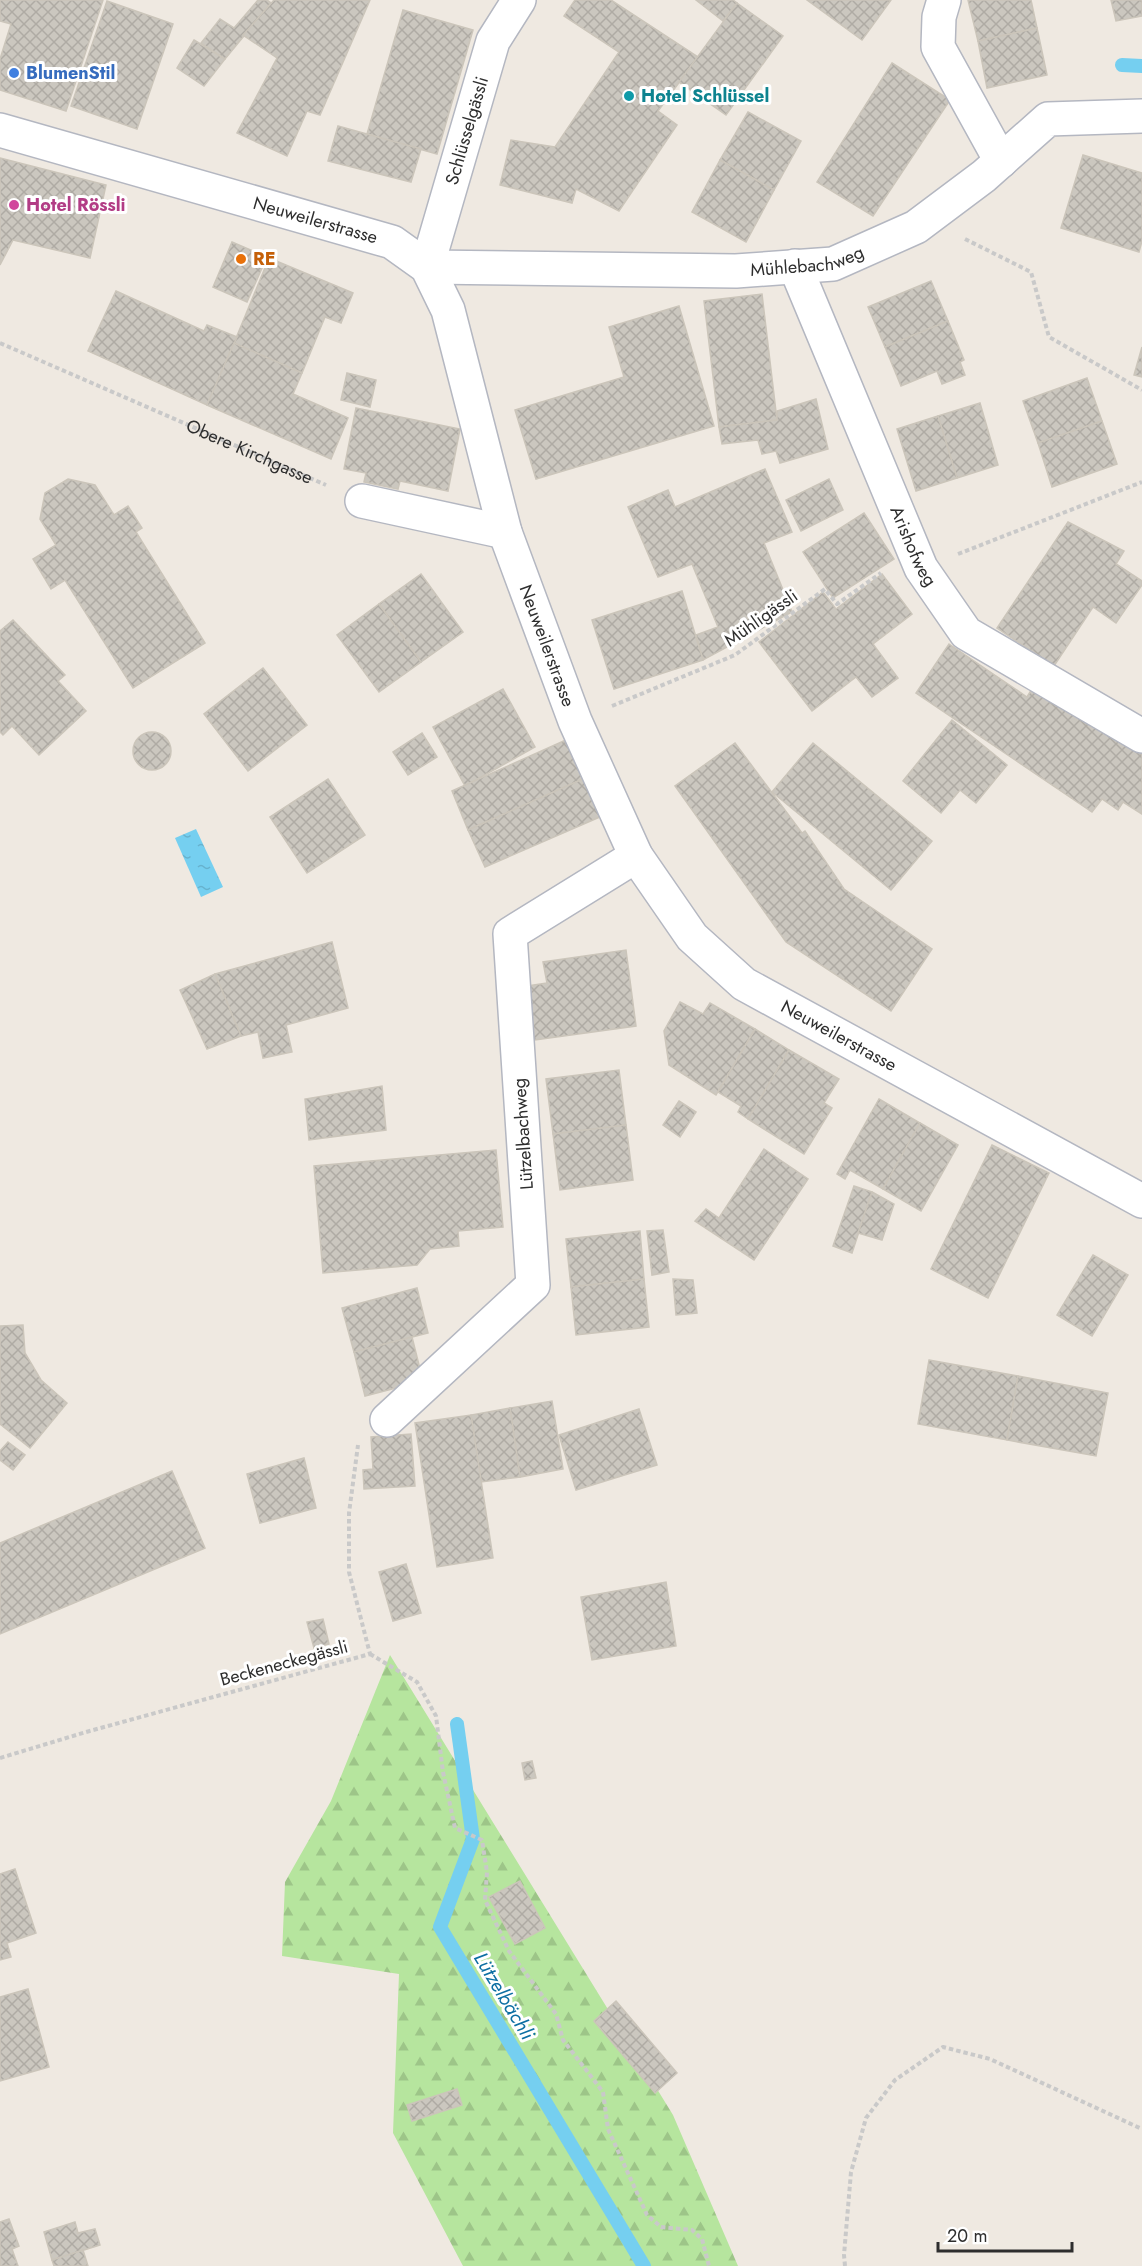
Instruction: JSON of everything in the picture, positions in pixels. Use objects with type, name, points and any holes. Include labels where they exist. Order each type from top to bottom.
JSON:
[{"type":"street","name":"Schlüsselgässli","points":[[427,267],[493,41],[519,0]]},
{"type":"street","points":[[944,0],[939,17],[938,47],[1001,161]]},
{"type":"street","name":"Mühlebachweg","points":[[427,267],[736,271],[833,264],[916,227],[1001,161],[1048,119],[1142,116]]},
{"type":"street","name":"Neuweilerstrasse","points":[[0,130],[393,242],[427,267],[448,310],[506,532],[575,721],[636,855],[692,937],[744,984],[1142,1201]]},
{"type":"street","name":"Arishofweg","points":[[795,266],[917,559],[966,633],[1142,736]]},
{"type":"street","points":[[362,501],[506,532]]},
{"type":"street","name":"Lützelbachweg","points":[[387,1420],[533,1285],[510,934],[636,855]]},
{"type":"path","points":[[926,219],[1031,272],[1049,337],[1142,390]]},
{"type":"path","name":"Obere Kirchgasse","points":[[0,343],[362,501]]},
{"type":"path","name":"Mühligässli","points":[[575,721],[735,655],[825,589],[837,603],[917,559],[1142,482]]},
{"type":"path","name":"Beckeneckegässli","points":[[0,1758],[370,1654],[349,1572],[350,1513],[358,1444],[387,1420]]},
{"type":"path","points":[[370,1654],[417,1682],[436,1716],[443,1772],[455,1828],[482,1840],[487,1872],[485,1900],[509,1951],[556,2014],[564,2040],[603,2092],[608,2129],[647,2215],[661,2227],[692,2230],[702,2239],[708,2266]]},
{"type":"path","points":[[846,2266],[844,2255],[851,2172],[866,2118],[895,2080],[943,2047],[990,2059],[1142,2129]]},
{"type":"green space","points":[[390,1655],[673,2115],[738,2266],[463,2266],[393,2133],[399,1974],[282,1956],[285,1882],[331,1801]]},
{"type":"water","points":[[196,829],[223,887],[201,897],[175,838]]},
{"type":"building","points":[[0,0],[103,0],[66,111],[0,90],[0,59],[11,24],[0,21]]},
{"type":"building","points":[[258,0],[267,0],[271,3],[225,59],[201,43],[220,19],[234,28]]},
{"type":"building","points":[[274,0],[370,0],[320,115],[307,111],[287,156],[237,133],[277,58],[243,35]]},
{"type":"building","name":"Hotel Schlüssel","points":[[575,0],[611,0],[698,57],[658,111],[677,125],[619,211],[576,189],[572,203],[500,185],[511,140],[555,147],[619,52],[564,16]]},
{"type":"building","points":[[696,0],[733,0],[737,3],[723,21]]},
{"type":"building","points":[[807,0],[891,0],[862,40]]},
{"type":"building","points":[[968,0],[1031,0],[1037,28],[978,41]]},
{"type":"building","points":[[1111,0],[1142,0],[1142,16],[1116,21]]},
{"type":"building","points":[[107,1],[173,24],[137,129],[71,106]]},
{"type":"building","points":[[737,3],[783,36],[726,115],[679,82]]},
{"type":"building","points":[[403,10],[473,30],[437,154],[367,134]]},
{"type":"building","points":[[1037,28],[1047,75],[987,88],[978,41]]},
{"type":"building","points":[[194,40],[225,59],[204,86],[177,68]]},
{"type":"building","points":[[892,63],[950,100],[873,216],[817,182]]},
{"type":"building","points":[[748,112],[801,141],[774,190],[720,160]]},
{"type":"building","points":[[338,126],[421,149],[411,182],[328,161]]},
{"type":"building","points":[[1083,155],[1142,173],[1142,241],[1139,252],[1061,228]]},
{"type":"building","points":[[0,158],[106,185],[90,258],[13,240],[0,265]]},
{"type":"building","points":[[720,160],[774,190],[746,242],[692,212]]},
{"type":"building","points":[[232,242],[267,257],[247,302],[213,287]]},
{"type":"building","points":[[269,258],[353,293],[341,323],[325,317],[302,373],[234,343]]},
{"type":"building","points":[[931,281],[948,321],[885,347],[868,307]]},
{"type":"building","points":[[116,291],[204,331],[207,325],[237,337],[207,405],[88,351]]},
{"type":"building","points":[[762,294],[777,420],[719,427],[704,301]]},
{"type":"building","points":[[679,306],[714,426],[536,479],[515,410],[624,377],[609,327]]},
{"type":"building","points":[[948,321],[964,360],[960,362],[965,375],[942,384],[937,371],[901,386],[885,347]]},
{"type":"building","points":[[234,343],[302,373],[293,394],[348,418],[331,459],[207,405]]},
{"type":"building","points":[[1142,347],[1142,377],[1134,375]]},
{"type":"building","points":[[347,373],[376,380],[370,407],[341,400]]},
{"type":"building","points":[[1087,378],[1102,421],[1038,443],[1023,401]]},
{"type":"building","points":[[816,399],[828,449],[780,463],[776,451],[762,454],[758,440],[722,444],[719,427],[777,420],[777,411]]},
{"type":"building","points":[[980,403],[998,465],[957,478],[938,416]]},
{"type":"building","points":[[356,408],[460,429],[448,491],[400,481],[398,489],[364,482],[366,473],[344,469]]},
{"type":"building","points":[[938,416],[957,478],[916,491],[897,429]]},
{"type":"building","points":[[1102,421],[1117,464],[1052,487],[1038,443]]},
{"type":"building","points":[[765,469],[792,532],[764,543],[792,612],[703,660],[696,635],[718,627],[692,564],[658,577],[628,507],[668,490],[675,507]]},
{"type":"building","points":[[68,479],[95,485],[114,515],[128,506],[142,528],[136,532],[205,643],[133,688],[65,580],[51,589],[33,559],[56,545],[40,519],[45,493]]},
{"type":"building","points":[[829,479],[843,510],[801,531],[786,500]]},
{"type":"building","points":[[864,513],[894,559],[833,598],[803,552]]},
{"type":"building","points":[[1068,522],[1124,551],[1116,564],[1142,581],[1142,585],[1116,623],[1093,607],[1054,666],[997,628]]},
{"type":"building","points":[[421,574],[463,632],[421,662],[379,604]]},
{"type":"building","points":[[882,574],[912,614],[873,644],[898,678],[872,697],[856,677],[812,711],[759,642],[823,592],[836,609]]},
{"type":"building","points":[[682,591],[703,660],[614,689],[592,620]]},
{"type":"building","points":[[379,604],[421,662],[379,692],[337,635]]},
{"type":"building","points":[[13,620],[65,675],[58,681],[86,711],[39,755],[12,726],[3,735],[0,732],[0,631]]},
{"type":"building","points":[[949,644],[1027,697],[1038,679],[1142,750],[1142,814],[1123,802],[1118,810],[1102,799],[1092,812],[916,693]]},
{"type":"building","points":[[263,668],[307,725],[248,771],[204,714]]},
{"type":"building","points":[[503,689],[535,747],[465,786],[433,727]]},
{"type":"building","points":[[952,720],[1007,765],[976,803],[960,790],[941,813],[903,781]]},
{"type":"building","points":[[152,732],[166,737],[171,751],[166,765],[152,770],[138,765],[133,751],[138,737]]},
{"type":"building","points":[[422,733],[437,757],[408,775],[393,752]]},
{"type":"building","points":[[568,739],[585,778],[468,830],[452,791]]},
{"type":"building","points":[[735,743],[802,833],[805,831],[844,889],[932,949],[891,1011],[786,942],[675,786]]},
{"type":"building","points":[[813,743],[932,841],[891,890],[772,792]]},
{"type":"building","points":[[585,778],[602,816],[485,867],[468,830]]},
{"type":"building","points":[[328,779],[365,835],[307,873],[270,817]]},
{"type":"building","points":[[332,942],[348,1008],[286,1025],[292,1052],[263,1058],[258,1032],[241,1036],[215,974]]},
{"type":"building","points":[[626,950],[636,1026],[528,1041],[521,987],[547,983],[543,962]]},
{"type":"building","points":[[215,974],[241,1036],[207,1049],[180,990]]},
{"type":"building","points":[[680,1002],[703,1014],[710,1003],[755,1029],[716,1095],[669,1065],[664,1031]]},
{"type":"building","points":[[755,1029],[789,1050],[748,1119],[738,1112],[741,1106],[718,1092]]},
{"type":"building","points":[[789,1050],[839,1079],[824,1103],[832,1108],[804,1154],[748,1119]]},
{"type":"building","points":[[619,1070],[626,1125],[553,1134],[546,1079]]},
{"type":"building","points":[[382,1086],[386,1130],[309,1140],[305,1099]]},
{"type":"building","points":[[879,1099],[920,1123],[883,1189],[850,1170],[845,1179],[837,1174]]},
{"type":"building","points":[[679,1101],[696,1112],[680,1137],[663,1125]]},
{"type":"building","points":[[920,1123],[958,1145],[921,1211],[883,1189]]},
{"type":"building","points":[[626,1125],[633,1180],[560,1190],[553,1134]]},
{"type":"building","points":[[992,1145],[1049,1173],[988,1298],[931,1269]]},
{"type":"building","points":[[764,1149],[808,1179],[754,1260],[695,1221],[706,1209],[719,1218]]},
{"type":"building","points":[[496,1150],[503,1227],[458,1231],[459,1246],[430,1249],[417,1265],[323,1273],[314,1166]]},
{"type":"building","points":[[854,1186],[872,1192],[852,1253],[833,1246]]},
{"type":"building","points":[[872,1192],[894,1204],[882,1240],[858,1233]]},
{"type":"building","points":[[663,1230],[669,1272],[652,1275],[647,1231]]},
{"type":"building","points":[[640,1231],[644,1279],[571,1287],[566,1239]]},
{"type":"building","points":[[1093,1255],[1128,1275],[1092,1336],[1057,1315]]},
{"type":"building","points":[[644,1279],[649,1327],[576,1335],[571,1287]]},
{"type":"building","points":[[673,1279],[693,1280],[697,1313],[676,1315]]},
{"type":"building","points":[[417,1288],[428,1333],[354,1352],[342,1308]]},
{"type":"building","points":[[23,1325],[25,1353],[41,1380],[67,1403],[30,1448],[0,1424],[0,1326]]},
{"type":"building","points":[[412,1337],[423,1381],[365,1396],[354,1352]]},
{"type":"building","points":[[929,1360],[1018,1376],[1007,1440],[918,1424]]},
{"type":"building","points":[[1018,1376],[1108,1393],[1096,1456],[1007,1440]]},
{"type":"building","points":[[552,1401],[563,1469],[520,1477],[510,1408]]},
{"type":"building","points":[[510,1408],[520,1477],[481,1482],[471,1415]]},
{"type":"building","points":[[639,1409],[657,1465],[576,1490],[559,1435]]},
{"type":"building","points":[[471,1415],[493,1558],[437,1567],[415,1423]]},
{"type":"building","points":[[411,1434],[415,1486],[364,1489],[363,1470],[373,1469],[371,1437]]},
{"type":"building","points":[[8,1442],[25,1455],[13,1470],[0,1460],[0,1451]]},
{"type":"building","points":[[304,1458],[316,1508],[260,1523],[247,1474]]},
{"type":"building","points":[[172,1471],[205,1548],[0,1634],[0,1543]]},
{"type":"building","points":[[406,1564],[421,1613],[393,1621],[379,1572]]},
{"type":"building","points":[[666,1582],[676,1646],[592,1660],[581,1597]]},
{"type":"building","points":[[323,1619],[329,1644],[314,1648],[307,1622]]},
{"type":"building","points":[[532,1761],[536,1778],[525,1780],[522,1763]]},
{"type":"building","points":[[15,1869],[36,1933],[7,1943],[11,1957],[0,1960],[0,1874]]},
{"type":"building","points":[[520,1881],[545,1928],[515,1944],[489,1897]]},
{"type":"building","points":[[28,1989],[49,2067],[0,2081],[0,1997]]},
{"type":"building","points":[[616,2001],[677,2073],[655,2093],[594,2021]]},
{"type":"building","points":[[457,2089],[462,2105],[412,2121],[407,2105]]},
{"type":"building","points":[[9,2219],[19,2246],[12,2249],[18,2266],[0,2266],[0,2222]]},
{"type":"building","points":[[75,2222],[78,2233],[95,2229],[100,2245],[52,2260],[44,2232]]},
{"type":"building","points":[[83,2250],[88,2266],[54,2266],[52,2260]]},
{"type":"waterway","points":[[1122,65],[1142,66]]},
{"type":"waterway","name":"Lützelbächli","points":[[457,1724],[473,1839],[440,1927],[644,2266]]},
{"type":"place","name":"BlumenStil","points":[[14,73]]},
{"type":"place","name":"Hotel Schlüssel","points":[[629,96]]},
{"type":"place","name":"Hotel Rössli","points":[[14,205]]},
{"type":"place","name":"RE","points":[[241,259]]}]
